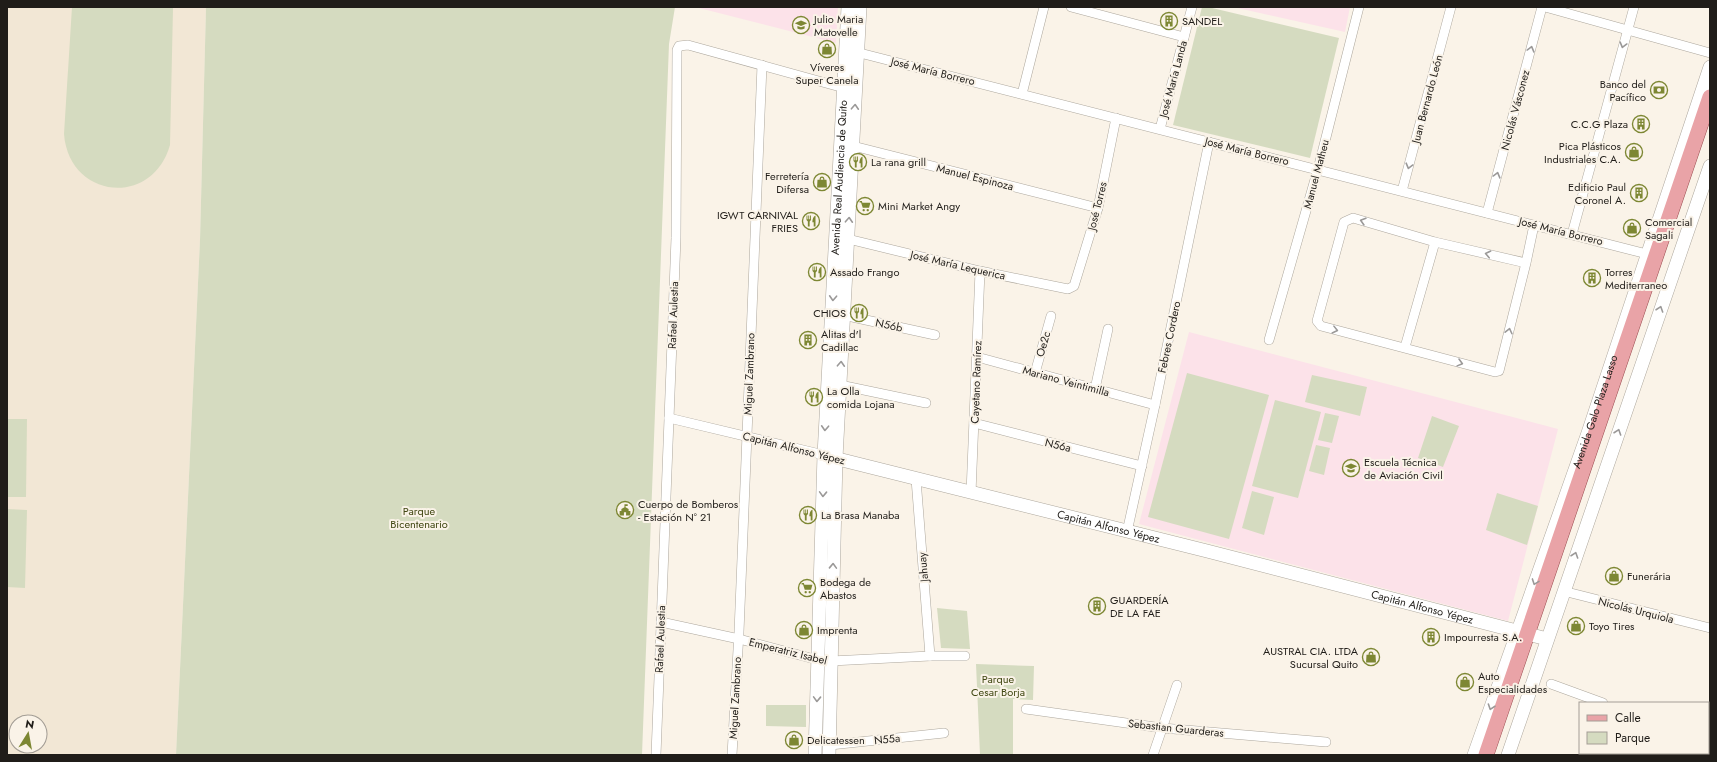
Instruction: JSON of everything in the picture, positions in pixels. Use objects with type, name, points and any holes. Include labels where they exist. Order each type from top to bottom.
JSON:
[{"type":"main road","name":"Avenida Real Audiencia de Quito","points":[[830,457],[840,385],[852,146],[852,51],[848,7]]},
{"type":"main road","name":"Avenida Real Audiencia de Quito","points":[[815,755],[824,660],[844,88],[860,7]]},
{"type":"main road","name":"Avenida Galo Plaza Lasso","points":[[1497,755],[1588,433],[1710,67]]},
{"type":"main road","name":"Avenida Galo Plaza Lasso","points":[[1508,755],[1532,635],[1710,97]]},
{"type":"main road","name":"Avenida Galo Plaza Lasso","points":[[1486,755],[1532,635],[1588,480],[1710,124]]},
{"type":"main road","name":"Avenida Galo Plaza Lasso","points":[[1474,755],[1532,635],[1563,591],[1710,166]]},
{"type":"main road","name":"Capitán Alfonso Yépez","points":[[830,457],[1532,635]]},
{"type":"main road","name":"Avenida Real Audiencia de Quito","points":[[824,660],[830,750]]},
{"type":"street","points":[[1022,94],[1044,7]]},
{"type":"street","points":[[1071,7],[1184,37]]},
{"type":"street","name":"José María Landa","points":[[1160,129],[1192,7]]},
{"type":"street","name":"Manuel Matheu","points":[[1269,340],[1318,169],[1359,7]]},
{"type":"street","name":"Juan Bernardo León","points":[[1402,191],[1451,7]]},
{"type":"street","points":[[1544,7],[1710,54]]},
{"type":"street","name":"Nicolás Vásconez","points":[[1487,213],[1544,7]]},
{"type":"street","points":[[1572,234],[1634,7]]},
{"type":"street","name":"Rafael Aulestia","points":[[656,755],[676,238],[677,50],[679,46],[688,45],[844,88]]},
{"type":"street","name":"José María Borrero","points":[[852,51],[1647,254]]},
{"type":"street","name":"Miguel Zambrano","points":[[732,755],[739,638],[762,65]]},
{"type":"street","name":"José Torres","points":[[1068,290],[1074,286],[1098,208],[1116,118]]},
{"type":"street","name":"Febres Cordero","points":[[1127,532],[1155,405],[1209,142]]},
{"type":"street","name":"Manuel Espinoza","points":[[852,146],[1098,208]]},
{"type":"street","points":[[1526,264],[1435,242],[1352,218],[1344,222],[1317,321],[1321,326],[1495,372],[1499,371],[1526,264],[1534,225]]},
{"type":"street","name":"José María Lequerica","points":[[848,239],[980,271],[1068,290]]},
{"type":"street","points":[[1405,348],[1435,242]]},
{"type":"street","name":"Cayetano Ramírez","points":[[971,493],[980,271]]},
{"type":"street","name":"N56b","points":[[843,315],[935,335]]},
{"type":"street","name":"Oe2c","points":[[1035,373],[1051,316]]},
{"type":"street","points":[[1096,389],[1108,329]]},
{"type":"street","name":"Mariano Veintimilla","points":[[977,357],[1155,405]]},
{"type":"street","points":[[840,385],[926,402]]},
{"type":"street","name":"Capitán Alfonso Yépez","points":[[669,418],[830,457]]},
{"type":"street","name":"N56a","points":[[974,423],[1142,466]]},
{"type":"street","name":"Jahuay","points":[[916,478],[930,656]]},
{"type":"street","name":"Nicolás Urquiola","points":[[1563,591],[1710,628]]},
{"type":"street","name":"Emperatriz Isabel","points":[[661,622],[739,638],[824,660],[965,656]]},
{"type":"street","points":[[1551,684],[1600,702]]},
{"type":"street","points":[[1153,755],[1177,685]]},
{"type":"street","name":"Sebastian Guarderas","points":[[1026,709],[1162,728],[1326,742]]},
{"type":"street","name":"N55a","points":[[830,750],[944,733]]},
{"type":"shaded area","points":[[7,7],[206,7],[200,240],[176,755],[7,755]]},
{"type":"shaded area","name":"Julio Maria Matovelle","points":[[695,7],[838,7],[836,43]]},
{"type":"shaded area","points":[[1233,7],[1350,7],[1345,32]]},
{"type":"shaded area","name":"Escuela Técnica de Aviación Civil","points":[[1189,332],[1558,429],[1508,621],[1139,524]]},
{"type":"green space","points":[[72,7],[173,8],[170,145],[160,165],[147,179],[130,186],[112,188],[95,183],[80,172],[69,156],[64,134]]},
{"type":"green space","name":"Parque Bicentenario","points":[[206,7],[675,7],[669,44],[642,755],[176,755],[200,240]]},
{"type":"green space","points":[[1202,7],[1208,7],[1339,38],[1310,158],[1173,125]]},
{"type":"green space","points":[[1187,373],[1269,395],[1229,539],[1148,517]]},
{"type":"green space","points":[[1312,375],[1367,387],[1360,416],[1305,402]]},
{"type":"green space","points":[[1275,400],[1321,412],[1298,498],[1252,486]]},
{"type":"green space","points":[[1325,413],[1339,416],[1332,443],[1318,440]]},
{"type":"green space","points":[[1432,416],[1459,426],[1443,467],[1418,458]]},
{"type":"green space","points":[[7,419],[27,419],[26,497],[7,497]]},
{"type":"green space","points":[[1316,445],[1330,448],[1324,475],[1309,471]]},
{"type":"green space","points":[[1252,491],[1274,497],[1264,535],[1242,528]]},
{"type":"green space","points":[[1497,493],[1538,506],[1527,545],[1486,530]]},
{"type":"green space","points":[[7,509],[27,510],[25,588],[7,587]]},
{"type":"green space","points":[[937,608],[967,611],[970,649],[941,648]]},
{"type":"green space","name":"Parque Cesar Borja","points":[[976,664],[1034,666],[1033,700],[1013,699],[1013,755],[980,755]]},
{"type":"green space","points":[[766,705],[806,705],[806,727],[766,726]]},
{"type":"place","name":"SANDEL","points":[[1169,21]]},
{"type":"place","name":"Julio Maria Matovelle","points":[[801,25]]},
{"type":"place","name":"Víveres Super Canela","points":[[827,49]]},
{"type":"place","name":"Banco del Pacífico","points":[[1659,90]]},
{"type":"place","name":"C.C.G Plaza","points":[[1641,124]]},
{"type":"place","name":"Pica Plásticos Industriales C.A.","points":[[1634,152]]},
{"type":"place","name":"La rana grill","points":[[858,162]]},
{"type":"place","name":"Ferretería Difersa","points":[[822,182]]},
{"type":"place","name":"Edificio Paul Coronel A.","points":[[1639,193]]},
{"type":"place","name":"Mini Market Angy","points":[[865,206]]},
{"type":"place","name":"IGWT CARNIVAL FRIES","points":[[811,221]]},
{"type":"place","name":"Comercial Sagali","points":[[1632,228]]},
{"type":"place","name":"Assado Frango","points":[[817,272]]},
{"type":"place","name":"Torres Mediterraneo","points":[[1592,278]]},
{"type":"place","name":"CHIOS","points":[[859,313]]},
{"type":"place","name":"Alitas d'l Cadillac","points":[[808,340]]},
{"type":"place","name":"La Olla comida Lojana","points":[[814,397]]},
{"type":"place","name":"Escuela Técnica de Aviación Civil","points":[[1351,468]]},
{"type":"place","name":"Cuerpo de Bomberos - Estación N° 21","points":[[625,510]]},
{"type":"place","name":"La Brasa Manaba","points":[[808,515]]},
{"type":"place","name":"Funerária","points":[[1614,576]]},
{"type":"place","name":"Bodega de Abastos","points":[[807,588]]},
{"type":"place","name":"GUARDERÍA DE LA FAE","points":[[1097,606]]},
{"type":"place","name":"Toyo Tires","points":[[1576,626]]},
{"type":"place","name":"Imprenta","points":[[804,630]]},
{"type":"place","name":"Impourresta S.A.","points":[[1431,637]]},
{"type":"place","name":"AUSTRAL CIA. LTDA Sucursal Quito","points":[[1371,657]]},
{"type":"place","name":"Auto Especialidades","points":[[1465,682]]},
{"type":"place","name":"Delicatessen","points":[[794,740]]}]
